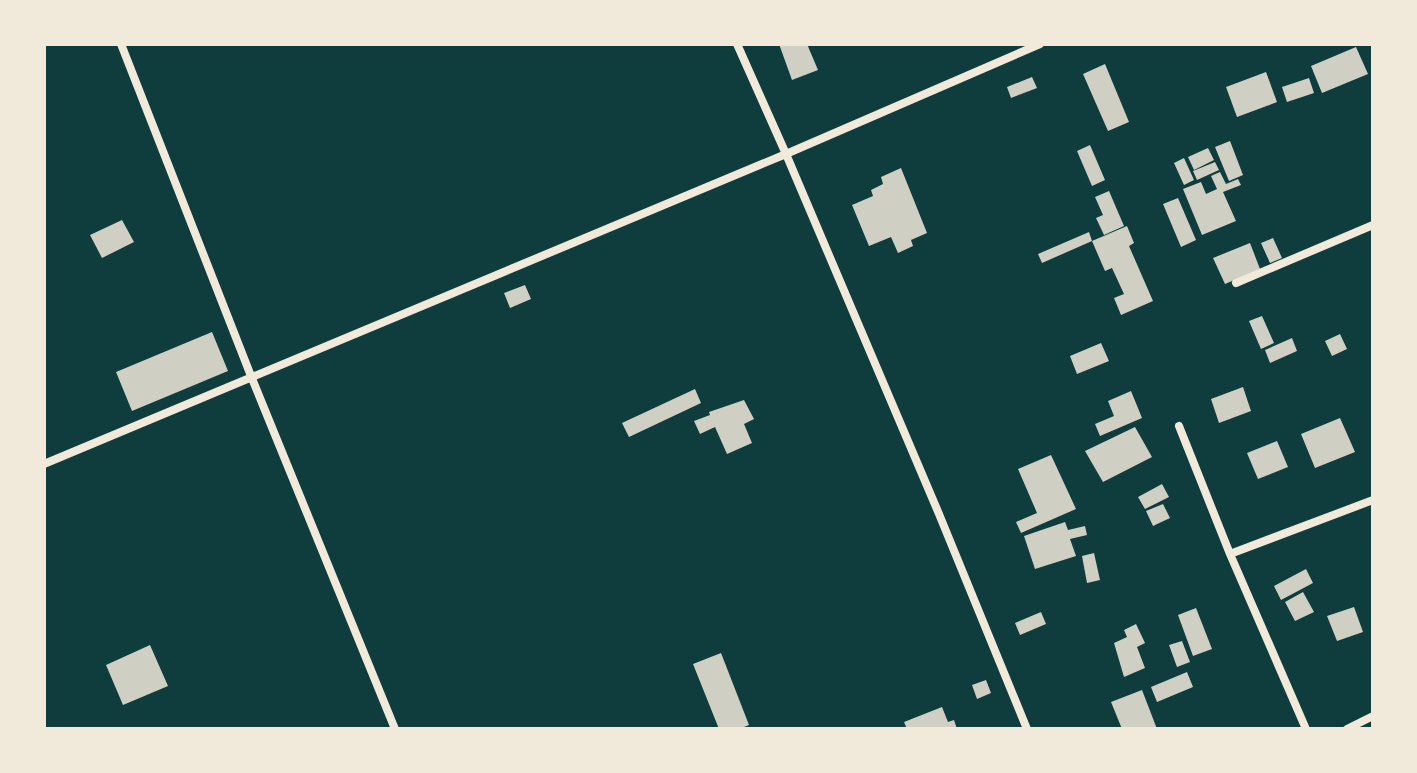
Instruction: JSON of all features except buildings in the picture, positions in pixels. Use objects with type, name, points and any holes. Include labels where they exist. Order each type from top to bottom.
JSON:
[{"type":"street","points":[[121,44],[251,376],[395,729]]},
{"type":"street","points":[[737,44],[1027,729]]},
{"type":"street","points":[[44,464],[786,154],[1040,44]]},
{"type":"street","points":[[1236,283],[1373,225]]},
{"type":"street","points":[[1179,426],[1230,554],[1306,729]]},
{"type":"street","points":[[1230,554],[1373,500]]},
{"type":"street","points":[[1347,729],[1373,716]]}]
